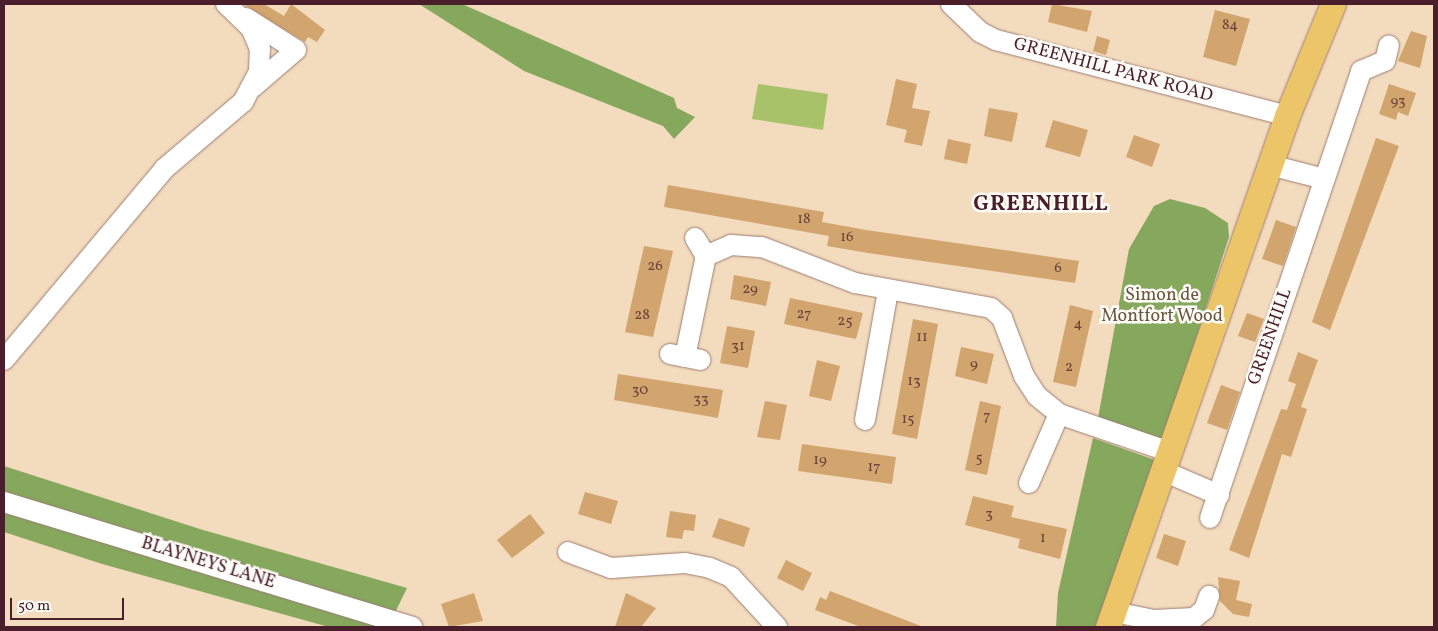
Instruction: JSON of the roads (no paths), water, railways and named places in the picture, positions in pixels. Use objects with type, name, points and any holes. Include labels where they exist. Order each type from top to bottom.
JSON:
[{"type":"main road","points":[[1111,620],[1287,116],[1333,4]]},
{"type":"street","name":"GREENHILL PARK ROAD","points":[[950,4],[980,32],[996,40],[1287,116]]},
{"type":"street","points":[[227,5],[296,50],[248,92]]},
{"type":"street","points":[[4,360],[164,169],[243,102],[259,72],[260,49],[251,28],[227,5]]},
{"type":"street","name":"GREENHILL","points":[[1210,518],[1358,83],[1365,66],[1384,61],[1389,45]]},
{"type":"street","points":[[1270,165],[1324,180]]},
{"type":"street","points":[[685,357],[706,256],[695,238]]},
{"type":"street","points":[[706,256],[731,245],[762,247],[888,291],[991,308],[1002,318],[1037,396],[1059,414],[1166,462],[1218,495]]},
{"type":"street","points":[[863,420],[888,291]]},
{"type":"street","points":[[1029,484],[1043,443],[1059,414]]},
{"type":"street","name":"BLAYNEYS LANE","points":[[4,502],[406,625]]},
{"type":"street","points":[[568,552],[611,568],[685,563],[710,568],[731,577],[777,627]]},
{"type":"street","points":[[1111,620],[1194,618],[1204,610],[1208,596]]},
{"type":"district","name":"GREENHILL","points":[[1041,205]]},
{"type":"park label","name":"Simon de Montfort Wood","points":[[1162,307]]}]
